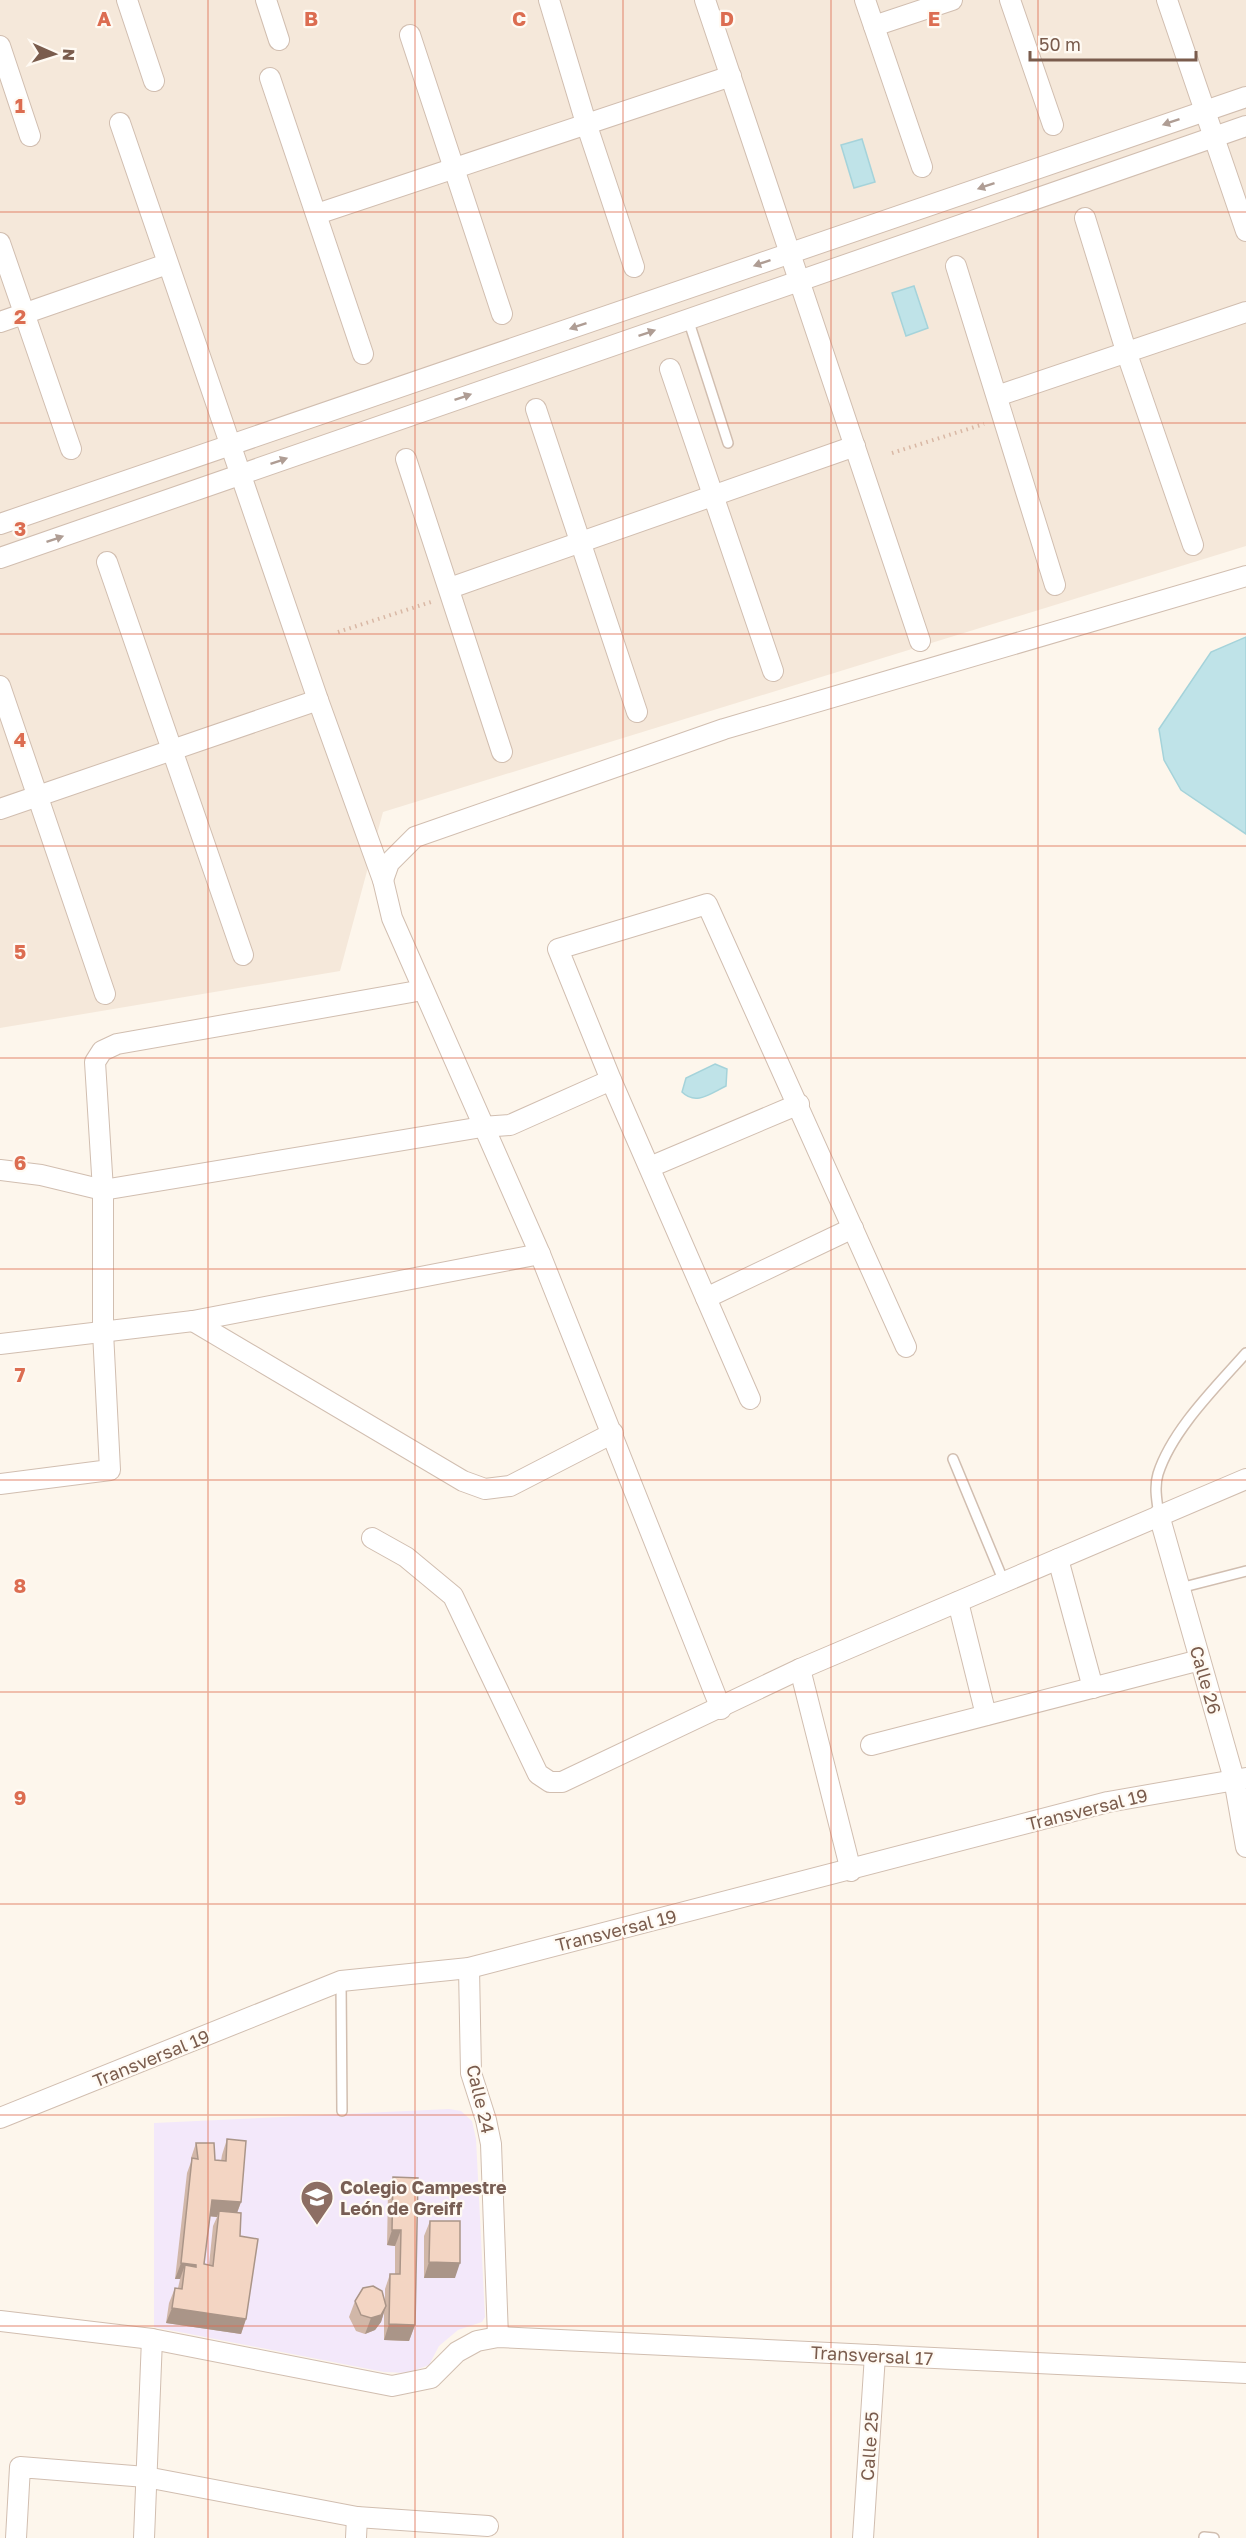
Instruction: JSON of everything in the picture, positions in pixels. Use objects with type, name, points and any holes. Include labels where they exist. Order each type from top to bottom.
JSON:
[{"type":"street","points":[[127,0],[154,81]]},
{"type":"street","points":[[266,0],[279,40]]},
{"type":"street","points":[[549,0],[585,123],[634,267]]},
{"type":"street","points":[[705,0],[920,641]]},
{"type":"street","points":[[865,0],[922,167]]},
{"type":"street","points":[[874,26],[952,0]]},
{"type":"street","points":[[1010,0],[1053,125]]},
{"type":"street","points":[[1167,0],[1246,231]]},
{"type":"street","points":[[410,34],[502,314]]},
{"type":"street","points":[[0,46],[4,75],[30,136]]},
{"type":"street","points":[[317,214],[731,76]]},
{"type":"street","points":[[270,78],[363,354]]},
{"type":"street","points":[[0,524],[1246,97]]},
{"type":"street","points":[[120,123],[239,474],[383,880],[392,918],[482,1127],[540,1254],[721,1709]]},
{"type":"street","points":[[0,558],[1246,126]]},
{"type":"street","points":[[1058,161],[1068,188]]},
{"type":"street","points":[[1085,218],[1127,354],[1193,545]]},
{"type":"street","points":[[0,243],[71,449]]},
{"type":"street","points":[[0,322],[168,264]]},
{"type":"street","points":[[956,266],[1055,585]]},
{"type":"street","points":[[997,396],[1246,312]]},
{"type":"street","points":[[670,369],[773,671]]},
{"type":"street","points":[[536,410],[637,712]]},
{"type":"street","points":[[450,588],[855,446]]},
{"type":"street","points":[[406,459],[502,752]]},
{"type":"street","points":[[107,562],[243,955]]},
{"type":"street","points":[[383,880],[389,863],[415,837],[724,729],[1246,576]]},
{"type":"street","points":[[0,686],[105,994]]},
{"type":"street","points":[[0,809],[318,700]]},
{"type":"street","points":[[750,1399],[611,1080],[558,949],[707,904],[799,1104],[906,1347]]},
{"type":"street","points":[[0,1484],[110,1470],[103,1332],[104,1190],[95,1062],[102,1051],[117,1044],[423,990]]},
{"type":"street","points":[[0,1170],[41,1175],[104,1190],[482,1127],[510,1125],[611,1080]]},
{"type":"street","points":[[650,1167],[799,1104]]},
{"type":"street","points":[[706,1298],[853,1228]]},
{"type":"street","points":[[0,1344],[193,1321],[540,1254]]},
{"type":"street","points":[[193,1321],[463,1481],[485,1489],[510,1486],[613,1433]]},
{"type":"street","points":[[372,1538],[406,1557],[453,1596],[538,1774],[550,1782],[562,1782],[800,1670],[1246,1479]]},
{"type":"street","name":"Calle 26","points":[[1159,1515],[1200,1660],[1240,1779],[1246,1847]]},
{"type":"street","points":[[1058,1559],[1093,1688]]},
{"type":"street","points":[[958,1602],[986,1715]]},
{"type":"street","points":[[871,1745],[1200,1660]]},
{"type":"street","points":[[800,1670],[851,1871]]},
{"type":"street","name":"Transversal 19","points":[[0,2118],[341,1981],[469,1968],[1108,1803],[1240,1779]]},
{"type":"street","name":"Calle 24","points":[[469,1968],[471,2073],[491,2144],[498,2337]]},
{"type":"street","name":"Transversal 17","points":[[0,2321],[152,2338],[392,2386],[431,2378],[457,2352],[477,2341],[498,2337],[1246,2373]]},
{"type":"street","points":[[144,2538],[152,2338]]},
{"type":"street","name":"Calle 25","points":[[863,2538],[875,2355]]},
{"type":"street","points":[[11,2530],[20,2467],[146,2477],[357,2517],[488,2526]]},
{"type":"street","points":[[356,2538],[357,2517]]},
{"type":"lane","points":[[688,319],[728,443]]},
{"type":"lane","points":[[1159,1515],[1156,1493],[1158,1474],[1171,1447],[1205,1400],[1246,1353]]},
{"type":"lane","points":[[953,1459],[1004,1582]]},
{"type":"lane","points":[[1180,1588],[1246,1571]]},
{"type":"lane","points":[[341,1981],[342,2111]]},
{"type":"lane","points":[[1204,2537],[1214,2538]]},
{"type":"path","points":[[892,453],[1005,418]]},
{"type":"path","points":[[338,633],[426,606],[450,588]]},
{"type":"shaded area","points":[[0,0],[1246,0],[1246,546],[383,812],[340,971],[0,1028]]},
{"type":"shaded area","name":"Colegio Campestre León de Greiff","points":[[449,2109],[461,2111],[472,2121],[476,2139],[485,2317],[482,2322],[458,2330],[439,2346],[429,2365],[407,2373],[384,2372],[154,2327],[154,2123]]},
{"type":"water","points":[[862,139],[875,182],[854,188],[841,145]]},
{"type":"water","points":[[914,286],[928,328],[906,336],[892,293]]},
{"type":"water","points":[[1246,637],[1246,834],[1181,790],[1164,760],[1159,729],[1211,652]]},
{"type":"water","points":[[715,1064],[727,1069],[726,1086],[698,1098],[687,1096],[682,1092],[686,1078]]},
{"type":"building","points":[[227,2139],[246,2141],[241,2202],[212,2200],[204,2264],[213,2266],[219,2211],[241,2213],[240,2236],[258,2239],[246,2319],[172,2308],[175,2288],[182,2289],[185,2265],[196,2267],[196,2265],[181,2263],[192,2158],[198,2159],[196,2143],[214,2143],[215,2160],[226,2161]]},
{"type":"building","points":[[393,2177],[418,2178],[415,2325],[389,2324],[390,2274],[400,2274],[401,2230],[392,2230]]},
{"type":"building","points":[[430,2221],[460,2221],[460,2263],[429,2262]]},
{"type":"building","points":[[373,2286],[382,2291],[386,2306],[381,2315],[371,2318],[361,2315],[355,2301],[363,2288]]},
{"type":"place","name":"Colegio Campestre León de Greiff","points":[[317,2226]]}]
